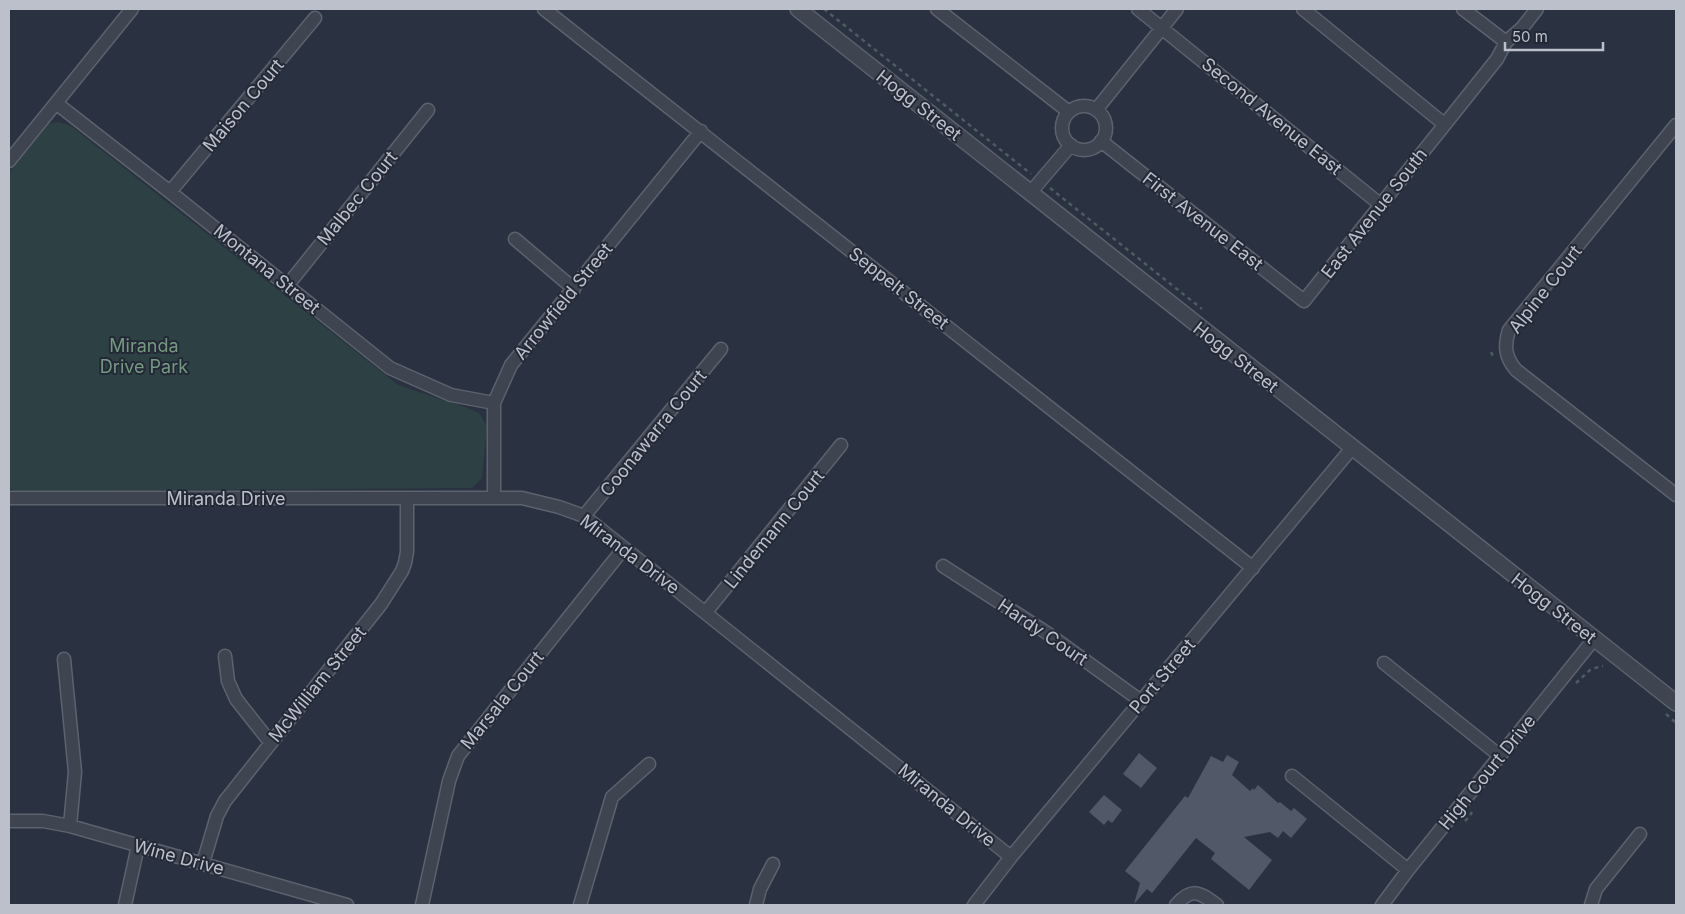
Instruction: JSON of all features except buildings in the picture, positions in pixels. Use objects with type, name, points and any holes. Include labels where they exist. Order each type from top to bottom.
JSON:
[{"type":"street","points":[[9,161],[132,9]]},
{"type":"street","name":"Seppelt Street","points":[[544,9],[1253,568]]},
{"type":"street","name":"Hogg Street","points":[[798,9],[1676,703]]},
{"type":"street","points":[[937,9],[1069,112]]},
{"type":"street","name":"Second Avenue East","points":[[1138,9],[1381,205]]},
{"type":"street","points":[[1096,110],[1177,9]]},
{"type":"street","points":[[1303,9],[1444,124]]},
{"type":"street","points":[[1463,9],[1506,42]]},
{"type":"street","name":"East Avenue South","points":[[1304,301],[1497,59],[1506,42],[1522,28],[1537,9]]},
{"type":"street","name":"Maison Court","points":[[170,192],[315,18]]},
{"type":"street","name":"Montana Street","points":[[56,103],[390,368],[451,395],[494,403]]},
{"type":"street","points":[[1082,106],[1096,110],[1101,114],[1106,124],[1102,141],[1090,149],[1077,148],[1066,141],[1062,122],[1069,112],[1075,107],[1082,106]]},
{"type":"street","name":"Malbec Court","points":[[287,286],[428,110]]},
{"type":"street","name":"Alpine Court","points":[[1676,124],[1509,330],[1506,340],[1506,353],[1510,363],[1516,370],[1676,495]]},
{"type":"street","name":"Arrowfield Street","points":[[494,497],[494,403],[511,365],[701,131]]},
{"type":"street","name":"First Avenue East","points":[[1102,141],[1304,301]]},
{"type":"street","points":[[1030,193],[1071,145]]},
{"type":"street","points":[[516,239],[574,289]]},
{"type":"street","name":"Coonawarra Court","points":[[584,516],[721,349]]},
{"type":"street","name":"Lindemann Court","points":[[706,612],[841,446]]},
{"type":"street","name":"Port Street","points":[[974,905],[1011,857],[1352,448]]},
{"type":"street","name":"Miranda Drive","points":[[9,498],[407,499],[494,497],[522,498],[559,507],[584,516],[1011,857]]},
{"type":"street","name":"McWilliam Street","points":[[203,863],[214,823],[225,802],[270,742],[381,604],[402,571],[407,552],[407,499]]},
{"type":"street","name":"Marsala Court","points":[[422,905],[449,781],[458,756],[624,548]]},
{"type":"street","name":"Hardy Court","points":[[942,566],[1047,633],[1141,701]]},
{"type":"street","name":"High Court Drive","points":[[1382,905],[1594,639]]},
{"type":"street","points":[[225,656],[228,681],[236,699],[270,742]]},
{"type":"street","points":[[64,660],[75,772],[70,826]]},
{"type":"street","points":[[1384,663],[1500,756]]},
{"type":"street","points":[[580,905],[612,797],[649,764]]},
{"type":"street","points":[[1292,776],[1408,870]]},
{"type":"street","name":"Wine Drive","points":[[9,821],[43,821],[70,826],[203,863],[339,904]]},
{"type":"street","points":[[1591,905],[1596,889],[1640,834]]},
{"type":"street","points":[[125,905],[138,846]]},
{"type":"street","points":[[756,905],[760,889],[773,864]]},
{"type":"street","points":[[1176,905],[1184,897],[1196,892],[1203,894],[1217,905]]},
{"type":"green space","name":"Miranda Drive Park","points":[[59,122],[71,126],[398,385],[479,413],[487,426],[482,478],[472,488],[18,491],[9,488],[9,173],[49,124]]}]
